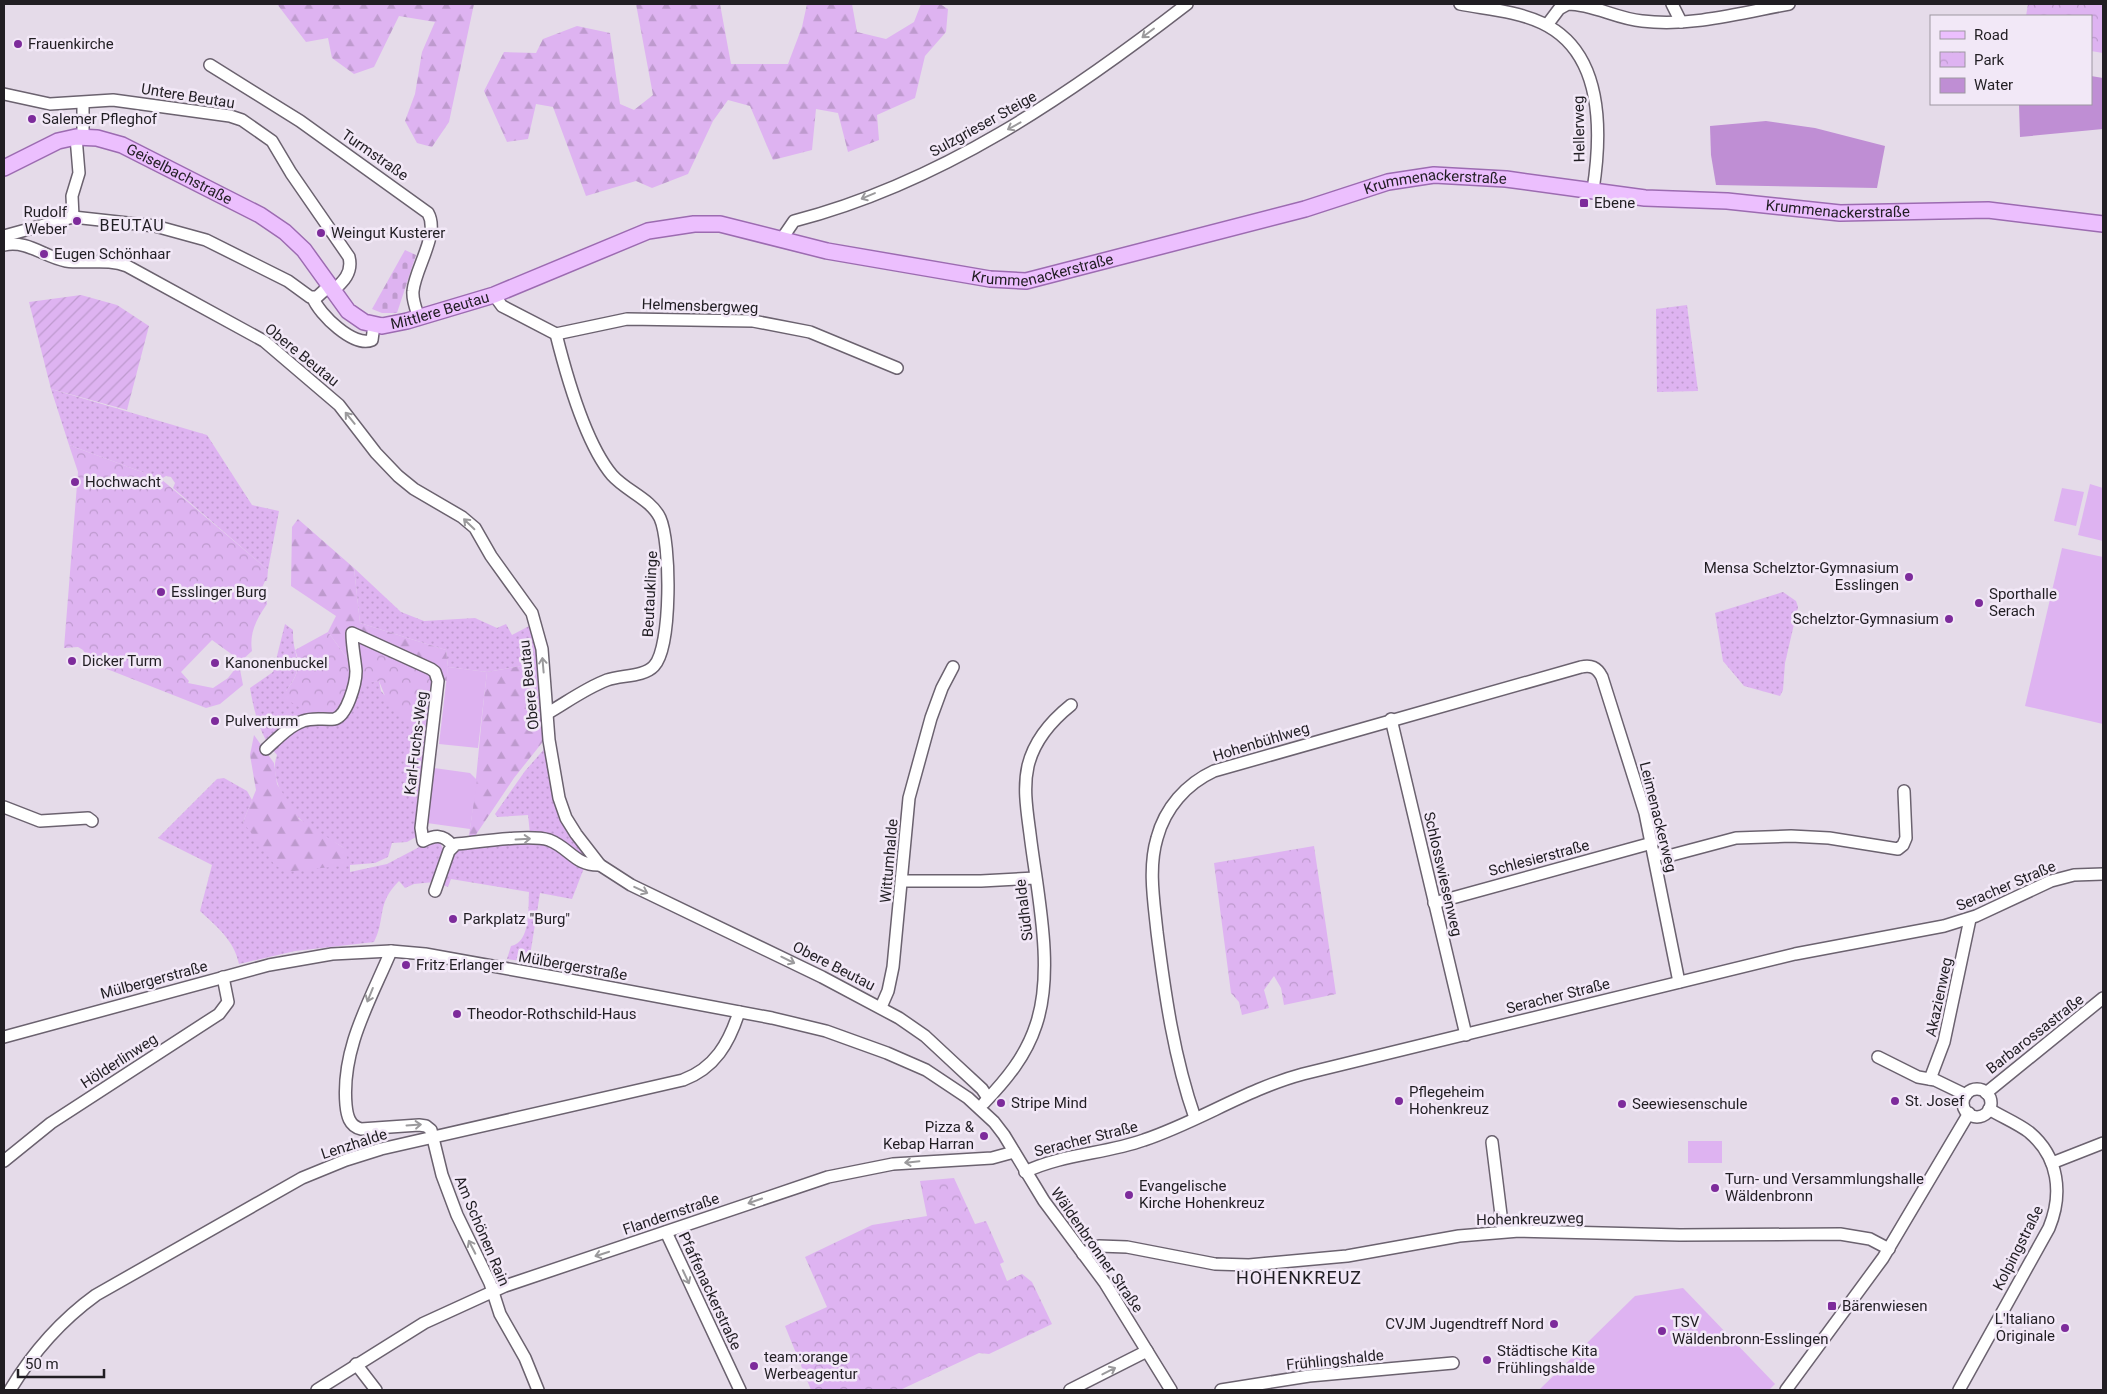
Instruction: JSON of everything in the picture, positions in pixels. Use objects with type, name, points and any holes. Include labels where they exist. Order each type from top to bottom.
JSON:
[{"type":"main road","name":"Geiselbachstraße","points":[[4,168],[50,144],[79,137],[105,139],[122,145],[269,220],[304,250],[331,289]]},
{"type":"main road","name":"Krummenackerstraße","points":[[781,240],[836,252],[990,279],[1016,281],[1058,274],[1296,212],[1378,184],[1404,178],[1434,175],[1478,177],[1645,198],[1727,201],[1853,214],[1965,209],[1999,210],[2103,224]]},
{"type":"main road","name":"Mittlere Beutau","points":[[331,289],[352,315],[374,325],[389,325],[419,318],[494,295],[656,229],[720,224],[781,240]]},
{"type":"street","name":"Sulzgrieser Steige","points":[[781,240],[794,221],[839,209],[933,169],[1019,124],[1083,82],[1186,4]]},
{"type":"street","name":"Hellerweg","points":[[1460,4],[1525,17],[1547,26],[1572,47],[1586,67],[1592,84],[1596,119],[1593,190]]},
{"type":"street","points":[[1547,26],[1559,9],[1568,4],[1627,19],[1659,23],[1725,17],[1789,4]]},
{"type":"street","points":[[1672,4],[1681,22]]},
{"type":"street","name":"Turmstraße","points":[[210,65],[300,121],[428,213],[431,221],[431,232],[413,292],[419,318]]},
{"type":"street","name":"Untere Beutau","points":[[4,94],[50,104],[113,100],[230,116],[242,120],[260,131],[275,146],[290,173],[349,257],[348,274],[331,289]]},
{"type":"street","points":[[73,217],[72,196],[79,173],[79,137],[83,103]]},
{"type":"street","points":[[6,240],[73,217],[131,222],[197,236],[288,281],[313,298],[319,309],[331,322],[358,341],[365,343],[372,340],[374,325]]},
{"type":"street","name":"Obere Beutau","points":[[6,240],[30,246],[66,260],[114,262],[127,266],[264,341],[329,396],[398,476],[469,522],[527,604],[536,623],[542,649],[553,770],[561,804],[576,834],[600,864],[631,885],[881,1007],[925,1036],[982,1089],[988,1098]]},
{"type":"street","points":[[313,298],[331,289]]},
{"type":"street","points":[[494,295],[502,306],[542,325],[556,334]]},
{"type":"street","name":"Helmensbergweg","points":[[556,334],[627,319],[662,318],[700,322],[753,320],[810,332],[897,368]]},
{"type":"street","name":"Beutauklinge","points":[[548,713],[606,680],[648,671],[656,665],[665,630],[669,567],[665,532],[657,512],[622,486],[601,458],[574,395],[556,334]]},
{"type":"street","name":"Karl-Fuchs-Weg","points":[[266,749],[298,723],[311,719],[334,719],[343,712],[351,695],[356,672],[352,633],[431,669],[435,672],[438,682],[420,824],[423,841],[439,836],[446,839],[452,845]]},
{"type":"street","name":"Hohenbühlweg","points":[[1195,1118],[1175,1048],[1155,914],[1154,852],[1164,818],[1187,788],[1214,771],[1391,719],[1581,667],[1592,666]]},
{"type":"street","name":"Leimenackerweg","points":[[1592,666],[1599,671],[1602,677],[1641,798],[1653,848],[1679,982]]},
{"type":"street","name":"Wittumhalde","points":[[881,1007],[892,976],[909,798],[936,720],[942,688],[952,667]]},
{"type":"street","name":"Südhalde","points":[[979,1108],[1006,1080],[1021,1057],[1039,1017],[1044,992],[1045,961],[1026,794],[1028,765],[1035,746],[1046,729],[1071,705]]},
{"type":"street","name":"Schlosswiesenweg","points":[[1391,719],[1466,1034]]},
{"type":"street","name":"Schlesierstraße","points":[[1434,903],[1653,848],[1672,855],[1709,844],[1743,838],[1817,837],[1894,849],[1903,845],[1906,838],[1904,791]]},
{"type":"street","points":[[4,808],[40,821],[88,818],[92,821]]},
{"type":"street","points":[[435,891],[452,845],[527,838],[547,840],[563,848],[582,863],[600,864]]},
{"type":"street","name":"Seracher Straße","points":[[1025,1172],[1044,1164],[1132,1145],[1171,1130],[1249,1092],[1287,1078],[1802,952],[1928,929],[1970,919],[2051,881],[2074,875],[2103,874]]},
{"type":"street","points":[[902,881],[972,882],[1035,878]]},
{"type":"street","name":"Akazienweg","points":[[1930,1078],[1944,1042],[1970,919]]},
{"type":"street","points":[[391,951],[367,1003],[350,1053],[346,1080],[348,1115],[351,1123],[357,1128],[371,1129],[423,1125],[429,1127],[433,1137]]},
{"type":"street","name":"Mülbergerstraße","points":[[4,1037],[269,964],[315,956],[391,951],[425,954],[739,1012],[826,1031],[903,1059],[938,1077],[979,1108],[1000,1129],[1014,1152]]},
{"type":"street","name":"Hölderlinweg","points":[[4,1161],[51,1123],[219,1014],[228,1002],[224,977]]},
{"type":"street","name":"Barbarossastraße","points":[[1986,1093],[2103,998]]},
{"type":"street","name":"Lenzhalde","points":[[10,1390],[32,1357],[60,1324],[108,1287],[302,1178],[368,1152],[692,1076],[705,1069],[725,1046],[733,1031],[739,1012]]},
{"type":"street","points":[[1878,1057],[1918,1076],[1930,1078],[1966,1095],[1963,1105],[1969,1114],[1981,1116],[1989,1109]]},
{"type":"street","name":"Barbarossastraße","points":[[1966,1095],[1976,1089],[1986,1093],[1990,1098],[1989,1109]]},
{"type":"street","name":"Kolpingstraße","points":[[1959,1390],[2052,1222],[2058,1191],[2052,1163],[2041,1144],[2030,1133],[1989,1109]]},
{"type":"street","points":[[1786,1390],[1864,1287],[1889,1249],[1969,1114]]},
{"type":"street","name":"Am Schönen Rain","points":[[433,1137],[449,1194],[492,1291],[500,1314],[525,1358],[538,1390]]},
{"type":"street","points":[[1492,1142],[1502,1231]]},
{"type":"street","points":[[2052,1163],[2103,1144]]},
{"type":"street","name":"Flandernstraße","points":[[317,1390],[424,1323],[492,1291],[828,1177],[893,1164],[992,1158],[1014,1152]]},
{"type":"street","name":"Wäldenbronner Straße","points":[[1014,1152],[1044,1201],[1105,1283],[1171,1390]]},
{"type":"street","name":"Hohenkreuzweg","points":[[1084,1254],[1099,1246],[1127,1247],[1215,1264],[1249,1265],[1367,1254],[1459,1236],[1502,1231],[1680,1235],[1833,1233],[1865,1237],[1889,1249]]},
{"type":"street","name":"Pfaffenackerstraße","points":[[666,1232],[740,1390]]},
{"type":"street","points":[[1070,1390],[1148,1351]]},
{"type":"street","name":"Frühlingshalde","points":[[1221,1390],[1309,1376],[1453,1363]]},
{"type":"street","points":[[356,1364],[376,1390]]},
{"type":"green space","points":[[277,4],[474,4],[449,122],[432,147],[417,143],[405,121],[415,94],[422,52],[435,22],[399,16],[374,67],[354,74],[332,58],[328,38],[306,42]]},
{"type":"green space","points":[[636,4],[720,4],[731,64],[788,64],[802,27],[807,4],[852,4],[857,32],[886,39],[914,22],[921,4],[940,4],[948,9],[946,32],[925,56],[915,98],[877,115],[879,140],[848,152],[838,113],[816,109],[812,150],[773,160],[750,106],[728,100],[713,121],[688,174],[652,188],[636,181],[586,196],[553,107],[536,104],[528,139],[507,142],[484,91],[504,52],[536,53],[543,39],[577,26],[610,33],[620,104],[634,110],[653,95]]},
{"type":"green space","points":[[2028,4],[2103,4],[2103,53],[2092,51],[2092,15],[2026,15]]},
{"type":"green space","points":[[405,250],[416,255],[397,313],[382,313],[372,309]]},
{"type":"green space","points":[[81,295],[117,305],[149,326],[127,410],[51,389],[29,302]]},
{"type":"green space","points":[[1687,305],[1698,391],[1657,392],[1656,309]]},
{"type":"green space","points":[[51,389],[207,435],[252,505],[279,511],[268,570],[173,488],[175,483],[171,477],[166,476],[161,479],[69,445]]},
{"type":"green space","points":[[69,445],[161,479],[268,570],[267,581],[265,581],[261,590],[266,595],[267,604],[255,626],[251,644],[252,651],[241,661],[212,640],[181,672],[189,681],[188,683],[213,688],[228,678],[239,664],[243,685],[220,704],[206,708],[107,669],[89,659],[83,650],[78,647],[64,648],[78,472]]},
{"type":"green space","points":[[2090,484],[2103,488],[2103,541],[2078,535]]},
{"type":"green space","points":[[2062,488],[2084,492],[2076,526],[2054,521]]},
{"type":"green space","points":[[298,519],[354,568],[360,623],[446,650],[447,681],[347,658],[328,632],[336,616],[291,586],[292,527]]},
{"type":"green space","points":[[2062,548],[2103,557],[2103,724],[2025,706]]},
{"type":"green space","points":[[354,568],[401,612],[424,621],[475,618],[497,628],[506,624],[512,635],[531,625],[536,639],[539,663],[487,672],[448,667],[446,650],[360,623]]},
{"type":"green space","points":[[1783,592],[1796,601],[1798,607],[1785,663],[1783,690],[1780,696],[1744,686],[1723,661],[1715,613]]},
{"type":"green space","points":[[285,624],[293,630],[298,667],[293,681],[286,691],[379,681],[381,691],[419,732],[427,736],[416,837],[407,842],[392,843],[388,857],[375,863],[350,865],[350,872],[387,864],[427,843],[440,843],[444,851],[434,882],[414,884],[405,888],[399,881],[392,889],[384,904],[380,926],[374,942],[295,951],[239,964],[237,955],[229,941],[200,911],[212,865],[158,838],[217,779],[224,778],[247,791],[252,800],[243,822],[344,848],[308,826],[289,805],[280,789],[275,772],[277,755],[266,741],[256,715],[250,688],[273,672]]},
{"type":"green space","points":[[328,632],[347,658],[366,649],[424,671],[434,680],[427,736],[419,732],[387,701],[379,681],[358,685],[339,714],[301,716],[299,707],[286,699],[286,691],[295,677],[298,667],[295,650]]},
{"type":"green space","points":[[539,663],[545,739],[514,778],[473,839],[469,836],[487,672]]},
{"type":"green space","points":[[448,667],[487,672],[478,748],[439,744]]},
{"type":"green space","points":[[254,735],[274,763],[277,784],[299,819],[344,848],[349,865],[285,872],[274,864],[243,822],[256,790],[250,755]]},
{"type":"green space","points":[[546,747],[585,855],[584,868],[572,899],[540,893],[529,962],[507,959],[511,946],[522,938],[525,931],[529,892],[451,879],[448,887],[443,885],[452,855],[468,847],[489,841],[530,834],[528,815],[497,817],[495,814],[525,771]]},
{"type":"green space","points":[[434,768],[470,773],[477,780],[470,829],[427,823]]},
{"type":"green space","points":[[1314,846],[1336,994],[1284,1005],[1281,988],[1274,976],[1264,990],[1269,1008],[1242,1015],[1239,1002],[1231,993],[1214,863]]},
{"type":"green space","points":[[1688,1141],[1722,1141],[1722,1163],[1688,1163]]},
{"type":"green space","points":[[954,1178],[975,1224],[986,1221],[1004,1262],[1000,1264],[1007,1281],[1022,1274],[1032,1282],[1052,1324],[989,1354],[979,1353],[900,1390],[811,1390],[785,1326],[827,1307],[805,1257],[872,1225],[927,1216],[920,1181]]},
{"type":"green space","name":"TSV Wäldenbronn-Esslingen","points":[[1683,1288],[1775,1384],[1769,1390],[1539,1390],[1635,1296]]},
{"type":"water","points":[[2092,76],[2103,78],[2103,129],[2020,137],[2019,105],[2092,105]]},
{"type":"water","points":[[1766,121],[1815,128],[1885,146],[1877,188],[1716,185],[1711,155],[1710,126]]},
{"type":"place","name":"Frauenkirche","points":[[18,44]]},
{"type":"place","name":"Salemer Pfleghof","points":[[32,119]]},
{"type":"place","name":"Ebene","points":[[1584,203]]},
{"type":"place","name":"Rudolf Weber","points":[[77,221]]},
{"type":"place","name":"Weingut Kusterer","points":[[321,233]]},
{"type":"place","name":"Eugen Schönhaar","points":[[44,254]]},
{"type":"place","name":"Hochwacht","points":[[75,482]]},
{"type":"place","name":"Mensa Schelztor-Gymnasium Esslingen","points":[[1909,577]]},
{"type":"place","name":"Esslinger Burg","points":[[161,592]]},
{"type":"place","name":"Sporthalle Serach","points":[[1979,603]]},
{"type":"place","name":"Schelztor-Gymnasium","points":[[1949,619]]},
{"type":"place","name":"Dicker Turm","points":[[72,661]]},
{"type":"place","name":"Kanonenbuckel","points":[[215,663]]},
{"type":"place","name":"Pulverturm","points":[[215,721]]},
{"type":"place","name":"Parkplatz \"Burg\"","points":[[453,919]]},
{"type":"place","name":"Fritz Erlanger","points":[[406,965]]},
{"type":"place","name":"Theodor-Rothschild-Haus","points":[[457,1014]]},
{"type":"place","name":"Pflegeheim Hohenkreuz","points":[[1399,1101]]},
{"type":"place","name":"St. Josef","points":[[1895,1101]]},
{"type":"place","name":"Stripe Mind","points":[[1001,1103]]},
{"type":"place","name":"Seewiesenschule","points":[[1622,1104]]},
{"type":"place","name":"Pizza & Kebap Harran","points":[[984,1136]]},
{"type":"place","name":"Turn- und Versammlungshalle Wäldenbronn","points":[[1715,1188]]},
{"type":"place","name":"Evangelische Kirche Hohenkreuz","points":[[1129,1195]]},
{"type":"place","name":"Bärenwiesen","points":[[1832,1306]]},
{"type":"place","name":"CVJM Jugendtreff Nord","points":[[1554,1324]]},
{"type":"place","name":"L'Italiano Originale","points":[[2065,1328]]},
{"type":"place","name":"TSV Wäldenbronn-Esslingen","points":[[1662,1331]]},
{"type":"place","name":"Städtische Kita Frühlingshalde","points":[[1487,1360]]},
{"type":"place","name":"team:orange Werbeagentur","points":[[754,1366]]},
{"type":"district","name":"BEUTAU","points":[[132,225]]},
{"type":"district","name":"HOHENKREUZ","points":[[1299,1277]]}]
